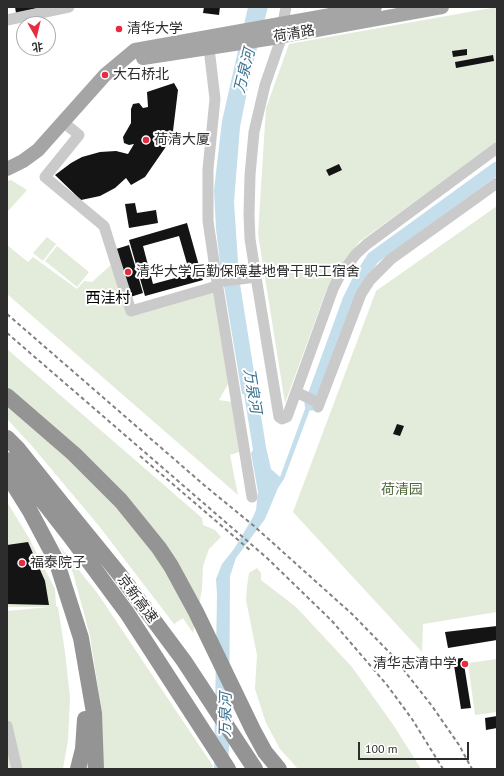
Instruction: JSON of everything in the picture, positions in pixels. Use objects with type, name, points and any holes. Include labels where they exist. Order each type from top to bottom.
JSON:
[{"type":"highway","points":[[7,396],[74,454],[122,501],[144,528],[171,566],[196,612],[253,730],[265,752],[279,769]]},
{"type":"highway","name":"京新高速","points":[[7,438],[27,460],[120,575],[184,661],[254,767]]},
{"type":"highway","name":"京新高速","points":[[7,460],[24,478],[70,536],[127,613],[189,706],[228,769]]},
{"type":"highway","points":[[7,474],[30,511],[56,560],[82,638],[94,714],[96,768]]},
{"type":"highway","points":[[78,769],[85,731],[88,677]]},
{"type":"main road","name":"荷清路","points":[[277,30],[375,7]]},
{"type":"main road","name":"荷清路","points":[[7,169],[23,161],[38,150],[105,75],[135,50],[223,40],[277,30],[442,7]]},
{"type":"main road","name":"荷清路","points":[[122,61],[209,48],[223,40]]},
{"type":"street","points":[[7,20],[69,7]]},
{"type":"street","points":[[286,7],[277,30],[254,132],[250,175],[249,215],[250,239],[279,417],[282,419],[287,417],[300,394],[333,290],[339,277],[356,254],[367,244],[497,148]]},
{"type":"street","points":[[209,48],[215,99],[208,169],[208,220],[252,497]]},
{"type":"street","points":[[63,122],[79,135],[45,177],[104,226],[131,311],[217,284],[256,277]]},
{"type":"street","points":[[300,394],[318,404],[361,294],[370,280],[391,259],[497,183]]},
{"type":"street","points":[[7,726],[17,769]]},
{"type":"green space","points":[[497,7],[497,142],[359,242],[328,286],[285,403],[258,234],[266,108],[289,44]]},
{"type":"green space","points":[[11,180],[27,190],[7,212],[7,181]]},
{"type":"green space","name":"荷清园","points":[[497,206],[497,612],[423,624],[422,652],[293,512],[376,291]]},
{"type":"green space","points":[[47,237],[56,244],[43,261],[33,253]]},
{"type":"green space","points":[[7,245],[28,262],[33,257],[77,289],[84,281],[92,282],[113,263],[128,315],[215,290],[228,384],[219,400],[232,402],[239,452],[230,455],[238,495],[7,294]]},
{"type":"green space","points":[[57,246],[89,272],[77,287],[45,261]]},
{"type":"green space","points":[[7,349],[202,518],[203,525],[215,530],[221,537],[209,549],[203,566],[202,590],[193,633],[183,618],[174,624],[99,526],[32,446],[7,419]]},
{"type":"green space","points":[[7,502],[29,538],[55,589],[56,606],[58,607],[65,652],[70,697],[68,740],[63,769],[7,769],[7,611],[49,607],[7,607]]},
{"type":"green space","points":[[59,545],[98,594],[213,766],[212,769],[86,769],[102,713],[90,636],[73,573]]},
{"type":"green space","points":[[257,568],[261,573],[261,580],[296,607],[352,667],[394,726],[421,769],[298,769],[280,749],[266,723],[255,689],[257,655],[246,600],[249,573]]},
{"type":"green space","points":[[497,659],[497,712],[475,715],[468,663]]},
{"type":"water","name":"万泉河","points":[[248,7],[268,7],[252,67],[240,127],[234,202],[239,277],[222,279],[216,229],[214,190],[222,121]]},
{"type":"water","name":"万泉河","points":[[240,284],[266,447],[271,469],[280,477],[313,387],[318,388],[284,479],[278,488],[265,519],[236,558],[230,576],[228,769],[214,769],[216,579],[222,564],[234,549],[253,517],[256,510],[258,492],[251,453],[253,450],[244,394],[242,394],[224,286]]},
{"type":"building","points":[[15,7],[43,7],[16,13]]},
{"type":"building","points":[[204,7],[220,7],[219,15],[203,13]]},
{"type":"building","points":[[467,49],[467,55],[453,57],[452,51]]},
{"type":"building","points":[[493,55],[494,61],[456,68],[455,62]]},
{"type":"building","name":"荷清大厦","points":[[174,83],[178,90],[173,131],[165,148],[145,177],[131,185],[126,178],[115,188],[100,196],[81,200],[55,175],[82,157],[100,152],[116,151],[128,154],[134,144],[129,145],[124,143],[123,137],[131,123],[131,109],[133,104],[139,103],[143,108],[148,107],[147,92]]},
{"type":"building","points":[[339,164],[342,170],[329,176],[326,170]]},
{"type":"building","points":[[135,203],[137,213],[156,210],[158,223],[129,228],[125,204]]},
{"type":"building","points":[[187,223],[203,280],[145,296],[129,240]],"holes":[[[179,236],[190,274],[153,284],[143,246]]]},
{"type":"building","name":"清华大学后勤保障基地骨干职工宿舍","points":[[129,245],[143,293],[127,298],[113,250]]},
{"type":"building","points":[[397,424],[404,426],[400,436],[393,434]]},
{"type":"building","name":"福泰院子","points":[[28,542],[45,581],[49,605],[7,604],[7,545]]},
{"type":"building","points":[[497,626],[497,640],[448,648],[445,632]]},
{"type":"building","points":[[463,658],[471,708],[461,709],[453,659]]},
{"type":"building","points":[[497,716],[497,728],[486,730],[485,718]]},
{"type":"waterway","points":[[311,404],[349,300],[360,278],[373,258],[497,168]]},
{"type":"railway","points":[[7,314],[204,485],[254,526],[352,614],[392,655],[432,706],[459,745],[472,769]]},
{"type":"railway","points":[[7,333],[267,558],[332,621],[387,685],[412,719],[443,769]]},
{"type":"railway","points":[[140,456],[251,551]]},
{"type":"place","name":"清华大学","points":[[119,29]]},
{"type":"place","name":"大石桥北","points":[[105,75]]},
{"type":"place","name":"荷清大厦","points":[[146,140]]},
{"type":"place","name":"清华大学后勤保障基地骨干职工宿舍","points":[[128,272]]},
{"type":"place","name":"福泰院子","points":[[22,563]]},
{"type":"place","name":"清华志清中学","points":[[465,664]]},
{"type":"district","name":"西洼村","points":[[108,299]]}]
